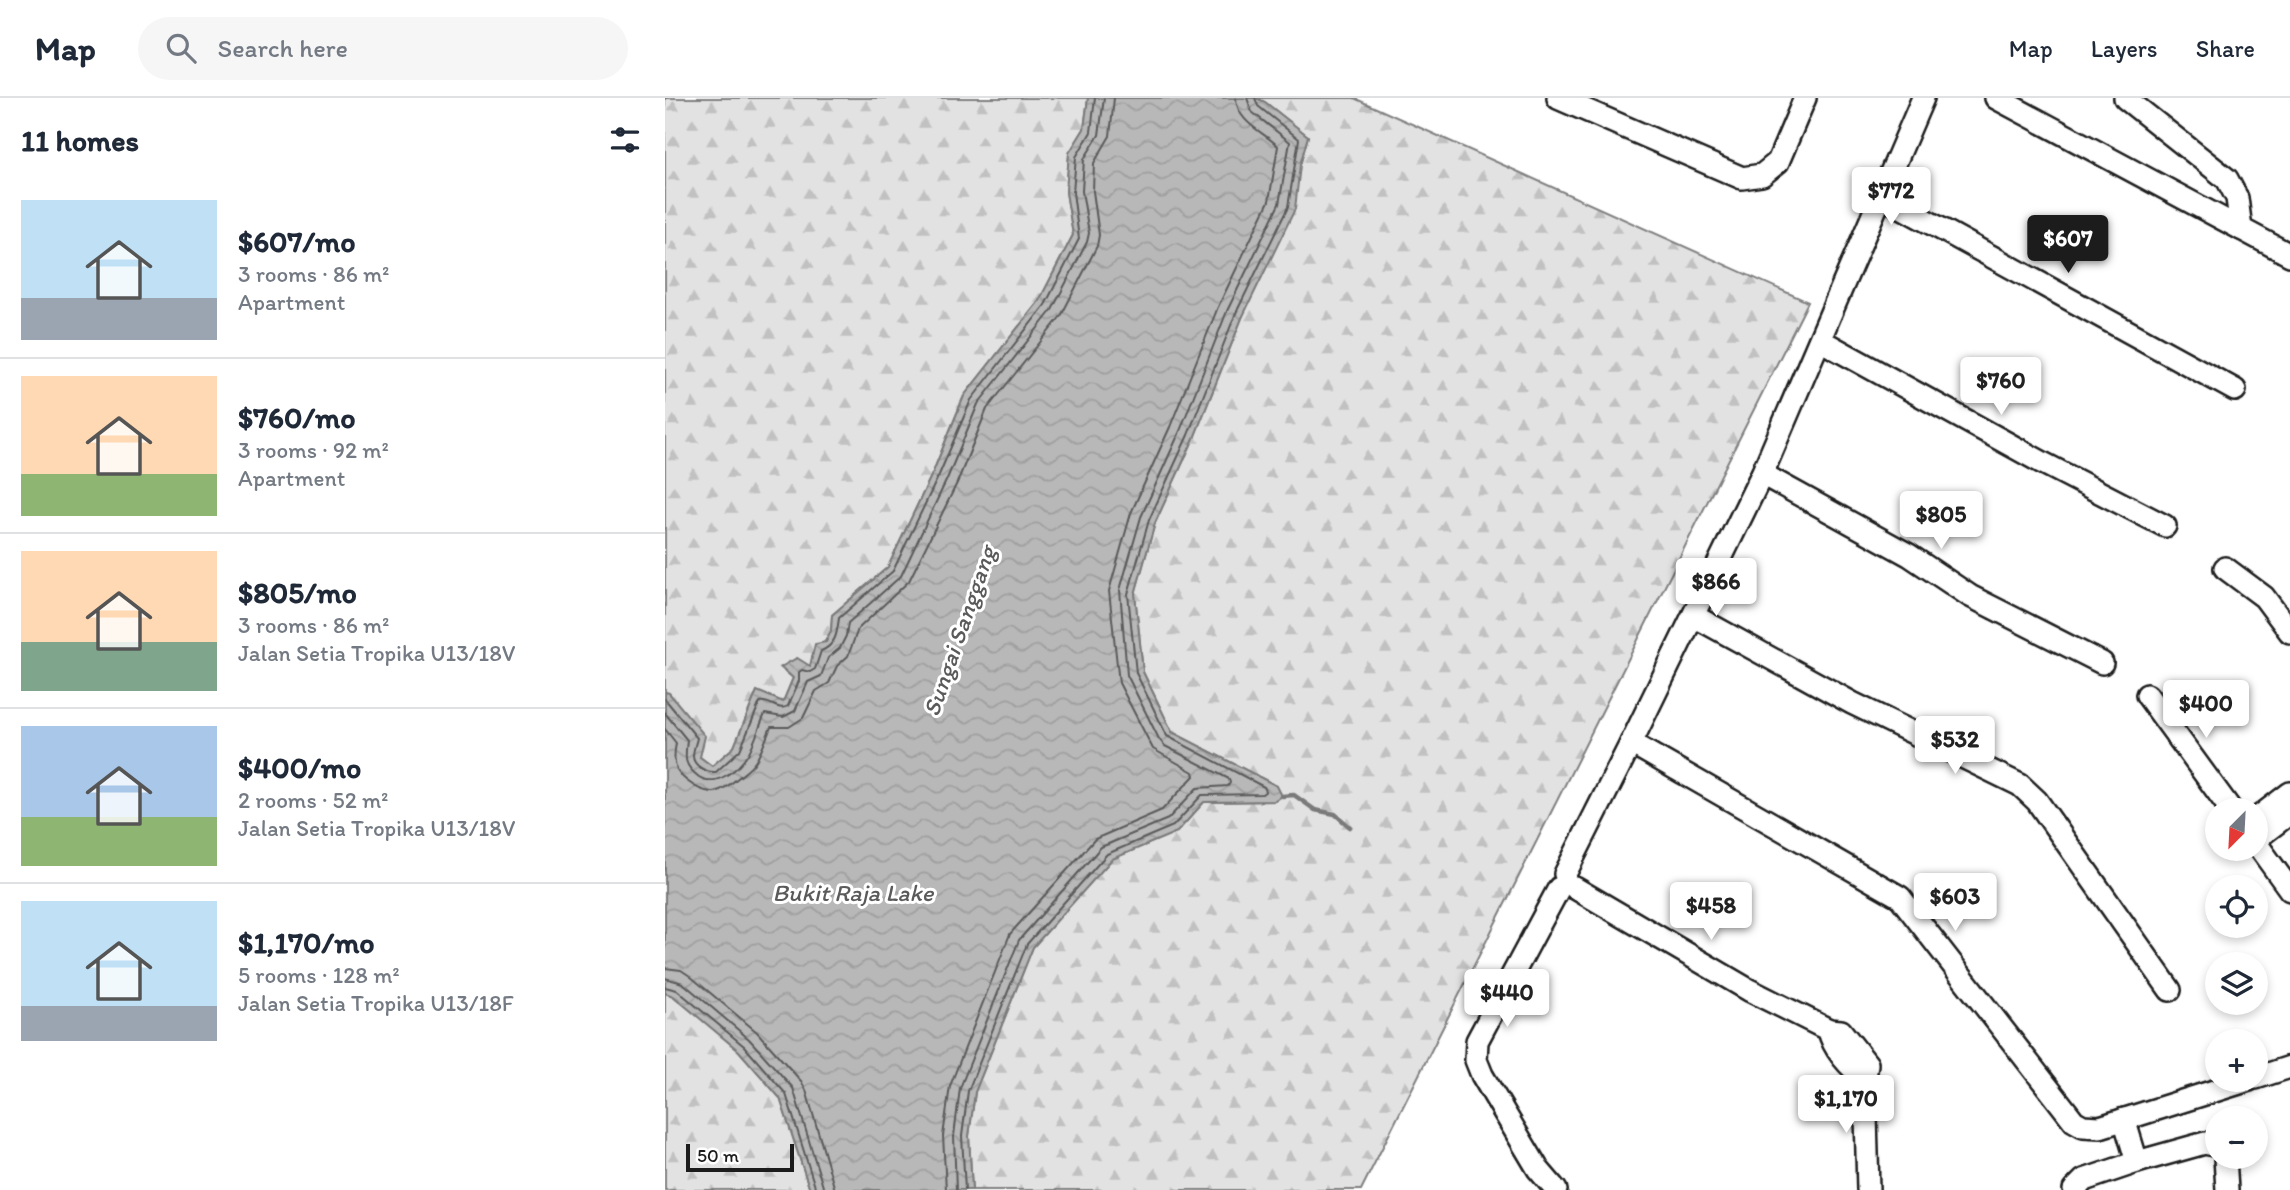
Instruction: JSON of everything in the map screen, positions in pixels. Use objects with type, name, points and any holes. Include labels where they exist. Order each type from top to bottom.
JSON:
[{"type":"street","points":[[1558,98],[1742,178],[1762,176],[1778,162],[1805,98]]},
{"type":"street","points":[[1556,1190],[1540,1180],[1482,1075],[1476,1060],[1477,1041],[1566,883],[1762,474],[1923,98]]},
{"type":"street","points":[[1996,98],[2290,255]]},
{"type":"street","points":[[2125,98],[2227,179],[2237,198],[2241,229]]},
{"type":"street","points":[[1881,196],[2235,390]]},
{"type":"street","points":[[1820,340],[2033,458],[2165,526]]},
{"type":"street","points":[[1762,474],[1909,555],[1970,596],[2102,663]]},
{"type":"street","points":[[2225,568],[2264,597],[2290,632]]},
{"type":"street","points":[[1694,616],[1852,703],[2020,785],[2037,801],[2170,990]]},
{"type":"street","points":[[2147,695],[2222,798]]},
{"type":"street","points":[[1632,743],[1900,897],[2074,1121],[2083,1126],[2100,1127],[2211,1092]]},
{"type":"street","points":[[2268,810],[2290,793]]},
{"type":"street","points":[[2268,831],[2290,813]]},
{"type":"street","points":[[2268,858],[2290,890]]},
{"type":"street","points":[[1566,883],[1749,990],[1829,1030],[1831,1041],[1854,1071],[1865,1078],[1868,1190]]},
{"type":"street","points":[[2268,1074],[2290,1067]]},
{"type":"street","points":[[2124,1119],[2137,1162]]},
{"type":"street","points":[[2074,1190],[2084,1180],[2205,1143]]},
{"type":"street","points":[[2226,1169],[2227,1190]]},
{"type":"green space","points":[[665,98],[1088,98],[1084,129],[1069,154],[1066,192],[1073,235],[1039,301],[964,396],[933,472],[888,567],[832,615],[831,631],[810,666],[781,668],[793,678],[783,702],[757,691],[734,747],[712,766],[700,757],[669,693],[665,692]]},
{"type":"green space","points":[[1256,98],[1354,98],[1808,302],[1361,1190],[972,1190],[969,1136],[975,1092],[1033,947],[1112,859],[1177,832],[1204,802],[1275,801],[1277,786],[1172,732],[1143,672],[1135,594],[1155,523],[1194,438],[1242,318],[1300,165],[1308,136]]},
{"type":"green space","points":[[665,993],[673,995],[739,1051],[780,1098],[810,1190],[665,1190]]},
{"type":"water","name":"Bukit Raja Lake","points":[[1088,98],[1256,98],[1308,136],[1300,165],[1295,209],[1242,318],[1194,438],[1155,523],[1135,594],[1143,672],[1172,732],[1277,786],[1282,796],[1275,801],[1204,802],[1177,832],[1112,859],[1033,947],[975,1092],[969,1136],[972,1190],[810,1190],[780,1098],[739,1051],[673,996],[665,993],[665,692],[669,693],[705,736],[700,757],[712,766],[734,747],[757,691],[783,702],[793,678],[781,667],[797,658],[810,666],[815,644],[826,642],[831,631],[832,615],[888,567],[933,472],[964,396],[1039,301],[1073,235],[1066,192],[1069,153],[1084,129]]},
{"type":"waterway","points":[[1282,796],[1294,795],[1315,810],[1335,814],[1350,827]]},
{"type":"water label","name":"Sungai Sanggang","points":[[959,631]]}]
